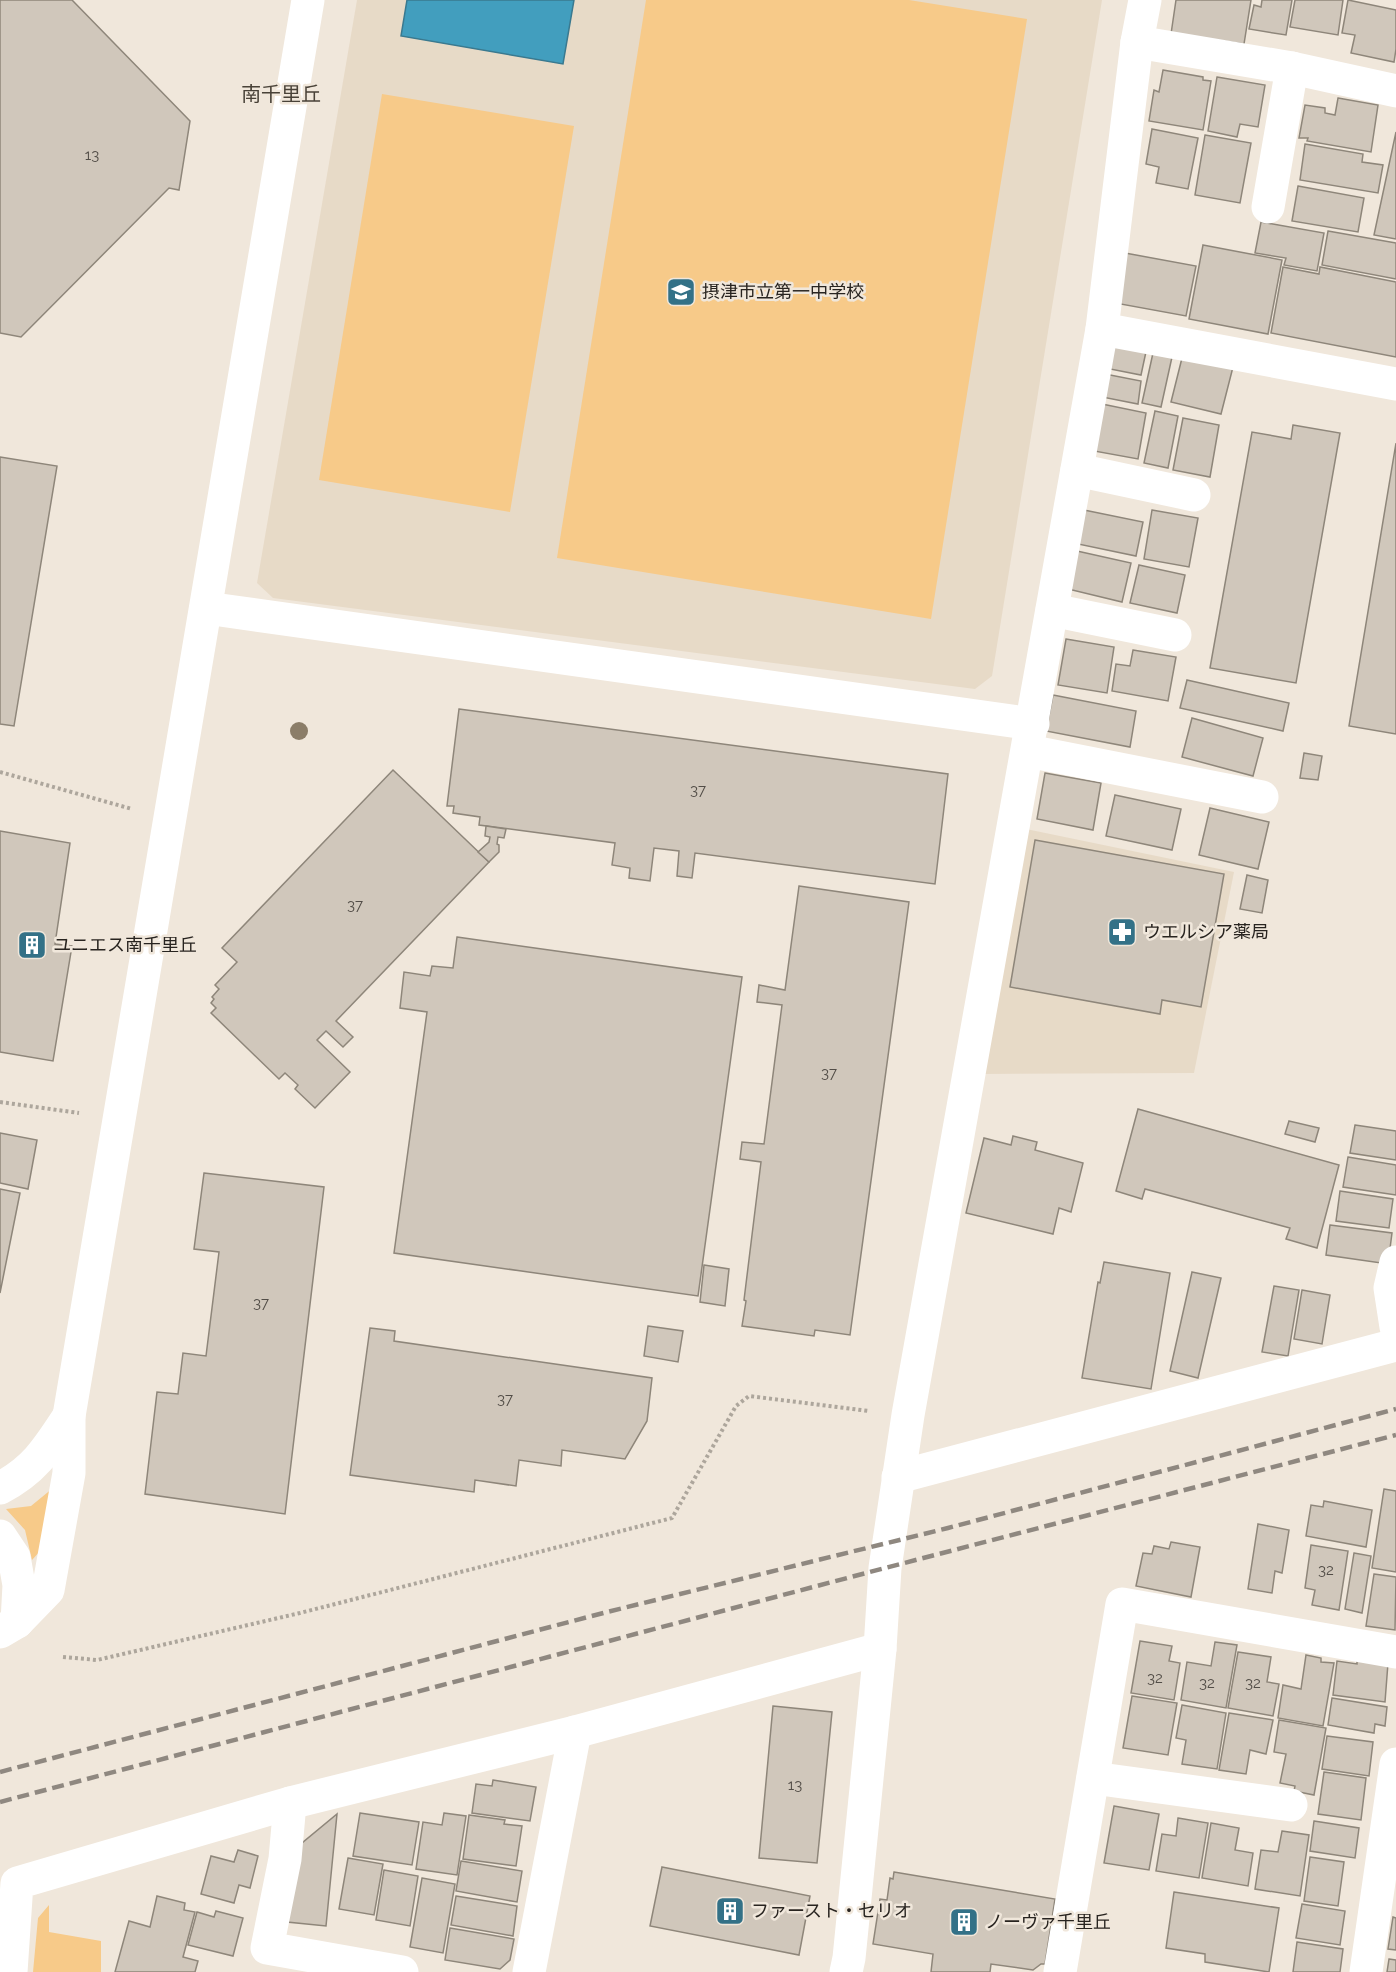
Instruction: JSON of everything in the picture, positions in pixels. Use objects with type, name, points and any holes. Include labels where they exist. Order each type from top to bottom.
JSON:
[{"type":"street","points":[[9,1627],[48,1590],[69,1473],[69,1416],[308,0]]},
{"type":"street","points":[[846,1972],[880,1649],[885,1568],[898,1478],[1102,329],[1144,0]]},
{"type":"street","points":[[1137,42],[1292,68],[1396,91]]},
{"type":"street","points":[[1268,207],[1292,68]]},
{"type":"street","points":[[1102,329],[1396,384]]},
{"type":"street","points":[[1077,470],[1194,495]]},
{"type":"street","points":[[207,608],[1030,738],[1262,797]]},
{"type":"street","points":[[1052,610],[1175,635]]},
{"type":"street","points":[[1396,1262],[1390,1288],[1396,1328]]},
{"type":"street","points":[[898,1478],[1396,1345]]},
{"type":"street","points":[[0,1488],[16,1479],[42,1457],[69,1416]]},
{"type":"street","points":[[0,1536],[14,1557],[20,1585],[9,1627]]},
{"type":"street","points":[[1060,1972],[1122,1604],[1396,1652]]},
{"type":"street","points":[[11,1972],[9,1885],[290,1803],[575,1732],[880,1649]]},
{"type":"street","points":[[529,1972],[575,1732]]},
{"type":"street","points":[[1366,1972],[1396,1764]]},
{"type":"street","points":[[1093,1778],[1291,1805]]},
{"type":"street","points":[[290,1803],[285,1859],[267,1948],[402,1972]]},
{"type":"path","points":[[0,772],[136,810]]},
{"type":"path","points":[[0,1102],[86,1114]]},
{"type":"path","points":[[63,1657],[97,1660],[300,1613],[672,1518],[736,1406],[749,1396],[908,1415]]},
{"type":"shaded area","name":"摂津市立第一中学校","points":[[357,0],[1102,0],[992,676],[975,689],[273,598],[257,583]]},
{"type":"shaded area","points":[[646,0],[909,0],[1027,19],[931,619],[557,558]]},
{"type":"shaded area","points":[[382,94],[574,126],[510,512],[319,480]]},
{"type":"shaded area","points":[[1026,829],[1234,872],[1194,1073],[981,1074]]},
{"type":"shaded area","points":[[53,1488],[41,1550],[32,1560],[25,1530],[6,1509],[31,1506]]},
{"type":"shaded area","points":[[49,1905],[49,1932],[101,1941],[101,1972],[33,1972],[38,1918]]},
{"type":"water","points":[[407,0],[574,0],[563,64],[401,36]]},
{"type":"building","points":[[0,0],[72,0],[190,121],[179,190],[169,188],[21,337],[0,333]]},
{"type":"building","points":[[1176,0],[1251,0],[1244,44],[1171,34]]},
{"type":"building","points":[[1262,0],[1292,0],[1286,35],[1249,29],[1254,5],[1261,7]]},
{"type":"building","points":[[1295,0],[1343,0],[1338,35],[1290,27]]},
{"type":"building","points":[[1348,0],[1396,10],[1394,62],[1351,53],[1355,35],[1342,33]]},
{"type":"building","points":[[1163,70],[1203,77],[1203,80],[1211,81],[1203,130],[1149,121],[1154,90],[1159,92]]},
{"type":"building","points":[[1217,77],[1265,85],[1258,127],[1240,124],[1237,137],[1208,131]]},
{"type":"building","points":[[1338,98],[1378,105],[1371,152],[1299,138],[1305,105],[1325,108],[1325,113],[1335,115]]},
{"type":"building","points":[[1152,129],[1198,138],[1188,189],[1156,183],[1159,167],[1146,164]]},
{"type":"building","points":[[1396,132],[1396,239],[1374,235]]},
{"type":"building","points":[[1205,135],[1251,143],[1240,203],[1195,195]]},
{"type":"building","points":[[1305,144],[1363,154],[1362,162],[1383,165],[1378,193],[1300,180]]},
{"type":"building","points":[[1298,186],[1364,198],[1358,232],[1292,221]]},
{"type":"building","points":[[1261,222],[1324,233],[1317,271],[1284,265],[1286,258],[1255,253]]},
{"type":"building","points":[[1328,231],[1396,243],[1396,279],[1322,265]]},
{"type":"building","points":[[1203,245],[1282,260],[1268,334],[1189,319]]},
{"type":"building","points":[[1125,253],[1196,266],[1186,316],[1115,303]]},
{"type":"building","points":[[1283,267],[1319,274],[1320,267],[1396,282],[1396,357],[1271,333]]},
{"type":"building","points":[[1123,342],[1147,347],[1141,375],[1105,368],[1108,351]]},
{"type":"building","points":[[1153,353],[1172,357],[1161,407],[1142,403]]},
{"type":"building","points":[[1183,354],[1233,367],[1221,414],[1171,402]]},
{"type":"building","points":[[1105,374],[1141,381],[1138,404],[1102,397]]},
{"type":"building","points":[[1102,404],[1146,413],[1138,459],[1094,451]]},
{"type":"building","points":[[1155,411],[1178,416],[1168,468],[1144,463]]},
{"type":"building","points":[[1183,418],[1219,425],[1210,477],[1173,470]]},
{"type":"building","points":[[1293,425],[1340,433],[1296,683],[1210,668],[1252,432],[1291,439]]},
{"type":"building","points":[[1396,443],[1396,734],[1349,726]]},
{"type":"building","points":[[0,457],[57,466],[14,726],[0,724]]},
{"type":"building","points":[[1084,510],[1143,522],[1136,556],[1078,544]]},
{"type":"building","points":[[1152,510],[1198,518],[1189,567],[1144,559]]},
{"type":"building","points":[[1077,551],[1131,563],[1122,602],[1068,589]]},
{"type":"building","points":[[1139,565],[1185,575],[1177,613],[1130,603]]},
{"type":"building","points":[[1066,639],[1114,647],[1107,693],[1058,685]]},
{"type":"building","points":[[1133,650],[1176,657],[1168,701],[1112,691],[1116,664],[1130,666]]},
{"type":"building","points":[[1187,680],[1289,703],[1283,731],[1180,708]]},
{"type":"building","points":[[1053,695],[1136,711],[1130,747],[1046,731]]},
{"type":"building","points":[[459,709],[948,774],[935,884],[695,853],[692,878],[677,876],[679,851],[654,848],[650,881],[629,878],[630,868],[612,865],[615,843],[479,825],[480,817],[453,813],[454,806],[447,806]]},
{"type":"building","points":[[1192,718],[1263,738],[1253,776],[1182,757]]},
{"type":"building","points":[[1304,753],[1322,756],[1318,780],[1300,778]]},
{"type":"building","points":[[393,770],[489,862],[336,1021],[353,1037],[343,1047],[326,1031],[317,1040],[350,1072],[315,1108],[295,1089],[298,1085],[285,1073],[279,1079],[211,1013],[216,1008],[211,1003],[214,999],[212,997],[219,989],[215,985],[237,962],[222,948]]},
{"type":"building","points":[[1045,773],[1101,783],[1093,830],[1037,819]]},
{"type":"building","points":[[1115,795],[1181,809],[1172,850],[1106,836]]},
{"type":"building","points":[[1210,808],[1269,822],[1258,869],[1199,855]]},
{"type":"building","points":[[486,826],[506,829],[504,838],[498,837],[499,852],[489,862],[478,852],[489,842],[490,837],[485,836]]},
{"type":"building","name":"ユニエス南千里丘","points":[[0,831],[70,843],[55,944],[72,946],[53,1061],[0,1052]]},
{"type":"building","points":[[1035,840],[1224,874],[1201,1007],[1162,1000],[1160,1014],[1010,987]]},
{"type":"building","points":[[1247,875],[1268,880],[1262,913],[1240,909]]},
{"type":"building","points":[[799,886],[909,902],[850,1335],[815,1330],[814,1336],[742,1326],[761,1162],[740,1159],[742,1142],[764,1144],[782,1005],[757,1002],[759,985],[785,990]]},
{"type":"building","points":[[457,937],[742,977],[698,1296],[394,1253],[427,1012],[400,1008],[404,972],[430,976],[432,966],[453,968]]},
{"type":"building","points":[[1138,1109],[1339,1165],[1317,1248],[1286,1239],[1290,1228],[1145,1189],[1142,1199],[1116,1191]]},
{"type":"building","points":[[1289,1121],[1319,1128],[1315,1142],[1285,1134]]},
{"type":"building","points":[[1355,1125],[1396,1131],[1396,1160],[1350,1153]]},
{"type":"building","points":[[0,1133],[37,1140],[28,1189],[0,1183]]},
{"type":"building","points":[[1013,1136],[1037,1142],[1035,1150],[1083,1163],[1071,1212],[1059,1208],[1053,1234],[966,1213],[984,1138],[1011,1145]]},
{"type":"building","points":[[1348,1157],[1396,1165],[1396,1195],[1343,1187]]},
{"type":"building","points":[[204,1173],[324,1187],[285,1514],[145,1494],[157,1392],[178,1394],[183,1353],[206,1356],[219,1252],[194,1249]]},
{"type":"building","points":[[0,1189],[20,1193],[0,1293]]},
{"type":"building","points":[[1340,1191],[1393,1199],[1389,1228],[1336,1221]]},
{"type":"building","points":[[1330,1225],[1392,1233],[1388,1264],[1326,1255]]},
{"type":"building","points":[[1104,1262],[1170,1273],[1151,1389],[1082,1378],[1098,1282],[1100,1283]]},
{"type":"building","points":[[704,1265],[729,1269],[725,1306],[700,1302]]},
{"type":"building","points":[[1192,1272],[1221,1278],[1198,1378],[1170,1371]]},
{"type":"building","points":[[1274,1286],[1299,1290],[1288,1356],[1262,1352]]},
{"type":"building","points":[[1302,1290],[1330,1295],[1322,1344],[1294,1339]]},
{"type":"building","points":[[648,1326],[683,1331],[678,1362],[644,1356]]},
{"type":"building","points":[[370,1328],[395,1331],[394,1341],[652,1378],[647,1421],[625,1459],[562,1450],[561,1466],[519,1460],[516,1486],[475,1480],[474,1492],[350,1475]]},
{"type":"building","points":[[1384,1489],[1396,1491],[1396,1572],[1372,1568]]},
{"type":"building","points":[[1324,1501],[1372,1510],[1366,1547],[1306,1536],[1311,1505],[1323,1507]]},
{"type":"building","points":[[1258,1524],[1289,1530],[1282,1573],[1275,1571],[1272,1593],[1248,1589]]},
{"type":"building","points":[[1171,1542],[1200,1547],[1191,1597],[1136,1586],[1143,1553],[1152,1554],[1154,1546],[1169,1549]]},
{"type":"building","points":[[1311,1545],[1348,1551],[1339,1610],[1312,1605],[1315,1590],[1305,1588]]},
{"type":"building","points":[[1354,1553],[1371,1556],[1362,1613],[1345,1609]]},
{"type":"building","points":[[1374,1574],[1396,1577],[1395,1630],[1366,1626]]},
{"type":"building","points":[[1140,1641],[1172,1646],[1169,1661],[1180,1663],[1174,1700],[1131,1693]]},
{"type":"building","points":[[1215,1642],[1237,1645],[1226,1708],[1181,1700],[1187,1662],[1211,1666]]},
{"type":"building","points":[[1238,1652],[1271,1657],[1267,1682],[1279,1684],[1273,1716],[1228,1708]]},
{"type":"building","points":[[1306,1655],[1321,1658],[1321,1662],[1334,1663],[1323,1726],[1278,1718],[1283,1685],[1301,1689]]},
{"type":"building","points":[[1357,1659],[1388,1663],[1385,1702],[1333,1695],[1337,1661],[1357,1664]]},
{"type":"building","points":[[1132,1696],[1177,1703],[1168,1755],[1123,1748]]},
{"type":"building","points":[[1332,1698],[1387,1707],[1385,1726],[1375,1724],[1374,1733],[1328,1725]]},
{"type":"building","points":[[1182,1705],[1226,1713],[1217,1769],[1182,1764],[1186,1740],[1176,1738]]},
{"type":"building","points":[[773,1706],[832,1712],[817,1863],[759,1858]]},
{"type":"building","points":[[1229,1713],[1273,1720],[1266,1754],[1250,1750],[1246,1774],[1219,1770]]},
{"type":"building","points":[[1279,1720],[1326,1728],[1314,1795],[1294,1791],[1295,1786],[1280,1783],[1286,1754],[1274,1752]]},
{"type":"building","points":[[1327,1736],[1373,1742],[1369,1776],[1322,1769]]},
{"type":"building","points":[[1324,1772],[1366,1778],[1361,1820],[1318,1814]]},
{"type":"building","points":[[493,1780],[536,1787],[530,1821],[472,1813],[476,1784],[492,1786]]},
{"type":"building","points":[[1114,1806],[1159,1814],[1149,1870],[1104,1863]]},
{"type":"building","points":[[360,1813],[419,1822],[412,1865],[353,1856]]},
{"type":"building","points":[[444,1813],[466,1816],[457,1875],[416,1869],[423,1822],[442,1825]]},
{"type":"building","points":[[337,1814],[326,1926],[287,1922],[296,1848]]},
{"type":"building","points":[[469,1815],[505,1820],[504,1824],[522,1826],[516,1866],[463,1859]]},
{"type":"building","points":[[1178,1818],[1208,1823],[1199,1878],[1156,1871],[1162,1834],[1176,1836]]},
{"type":"building","points":[[1314,1821],[1359,1828],[1355,1858],[1310,1851]]},
{"type":"building","points":[[1211,1823],[1239,1828],[1235,1850],[1253,1853],[1248,1886],[1202,1878]]},
{"type":"building","points":[[1282,1831],[1309,1835],[1300,1896],[1255,1889],[1261,1850],[1278,1852]]},
{"type":"building","points":[[238,1850],[258,1856],[250,1888],[239,1885],[234,1903],[201,1894],[211,1856],[234,1862]]},
{"type":"building","points":[[1310,1857],[1344,1862],[1338,1906],[1304,1901]]},
{"type":"building","points":[[348,1858],[383,1864],[374,1915],[339,1909]]},
{"type":"building","points":[[461,1861],[522,1871],[517,1902],[456,1891]]},
{"type":"building","name":"ファースト・セリオ","points":[[662,1867],[810,1896],[799,1955],[650,1926]]},
{"type":"building","points":[[384,1870],[418,1876],[410,1926],[376,1920]]},
{"type":"building","name":"ノーヴァ千里丘","points":[[894,1872],[1055,1899],[1045,1964],[1033,1970],[991,1964],[990,1972],[931,1972],[933,1954],[873,1944],[880,1899],[887,1900],[890,1878],[893,1879]]},
{"type":"building","points":[[422,1878],[455,1884],[443,1953],[410,1947]]},
{"type":"building","points":[[1174,1892],[1279,1908],[1269,1972],[1205,1962],[1205,1954],[1166,1948]]},
{"type":"building","points":[[157,1896],[185,1903],[184,1910],[195,1912],[183,1957],[198,1961],[195,1972],[115,1972],[129,1921],[150,1927]]},
{"type":"building","points":[[456,1896],[517,1906],[513,1936],[451,1925]]},
{"type":"building","points":[[1302,1904],[1345,1911],[1340,1945],[1296,1938]]},
{"type":"building","points":[[216,1911],[243,1918],[233,1956],[188,1945],[197,1912],[214,1917]]},
{"type":"building","points":[[1393,1917],[1396,1918],[1396,1950],[1388,1949]]},
{"type":"building","points":[[450,1928],[514,1939],[510,1960],[500,1969],[445,1960]]},
{"type":"building","points":[[1297,1942],[1343,1949],[1340,1972],[1293,1972]]},
{"type":"building","points":[[1389,1959],[1396,1960],[1396,1972],[1387,1972]]},
{"type":"railway","points":[[0,1772],[607,1612],[948,1528],[1396,1409]]},
{"type":"railway","points":[[0,1802],[1396,1435]]},
{"type":"place","name":"摂津市立第一中学校","points":[[681,292]]},
{"type":"place","name":"ウエルシア薬局","points":[[1122,932]]},
{"type":"place","name":"ユニエス南千里丘","points":[[32,945]]},
{"type":"place","name":"ファースト・セリオ","points":[[730,1911]]},
{"type":"place","name":"ノーヴァ千里丘","points":[[964,1922]]},
{"type":"district","name":"南千里丘","points":[[281,94]]}]
